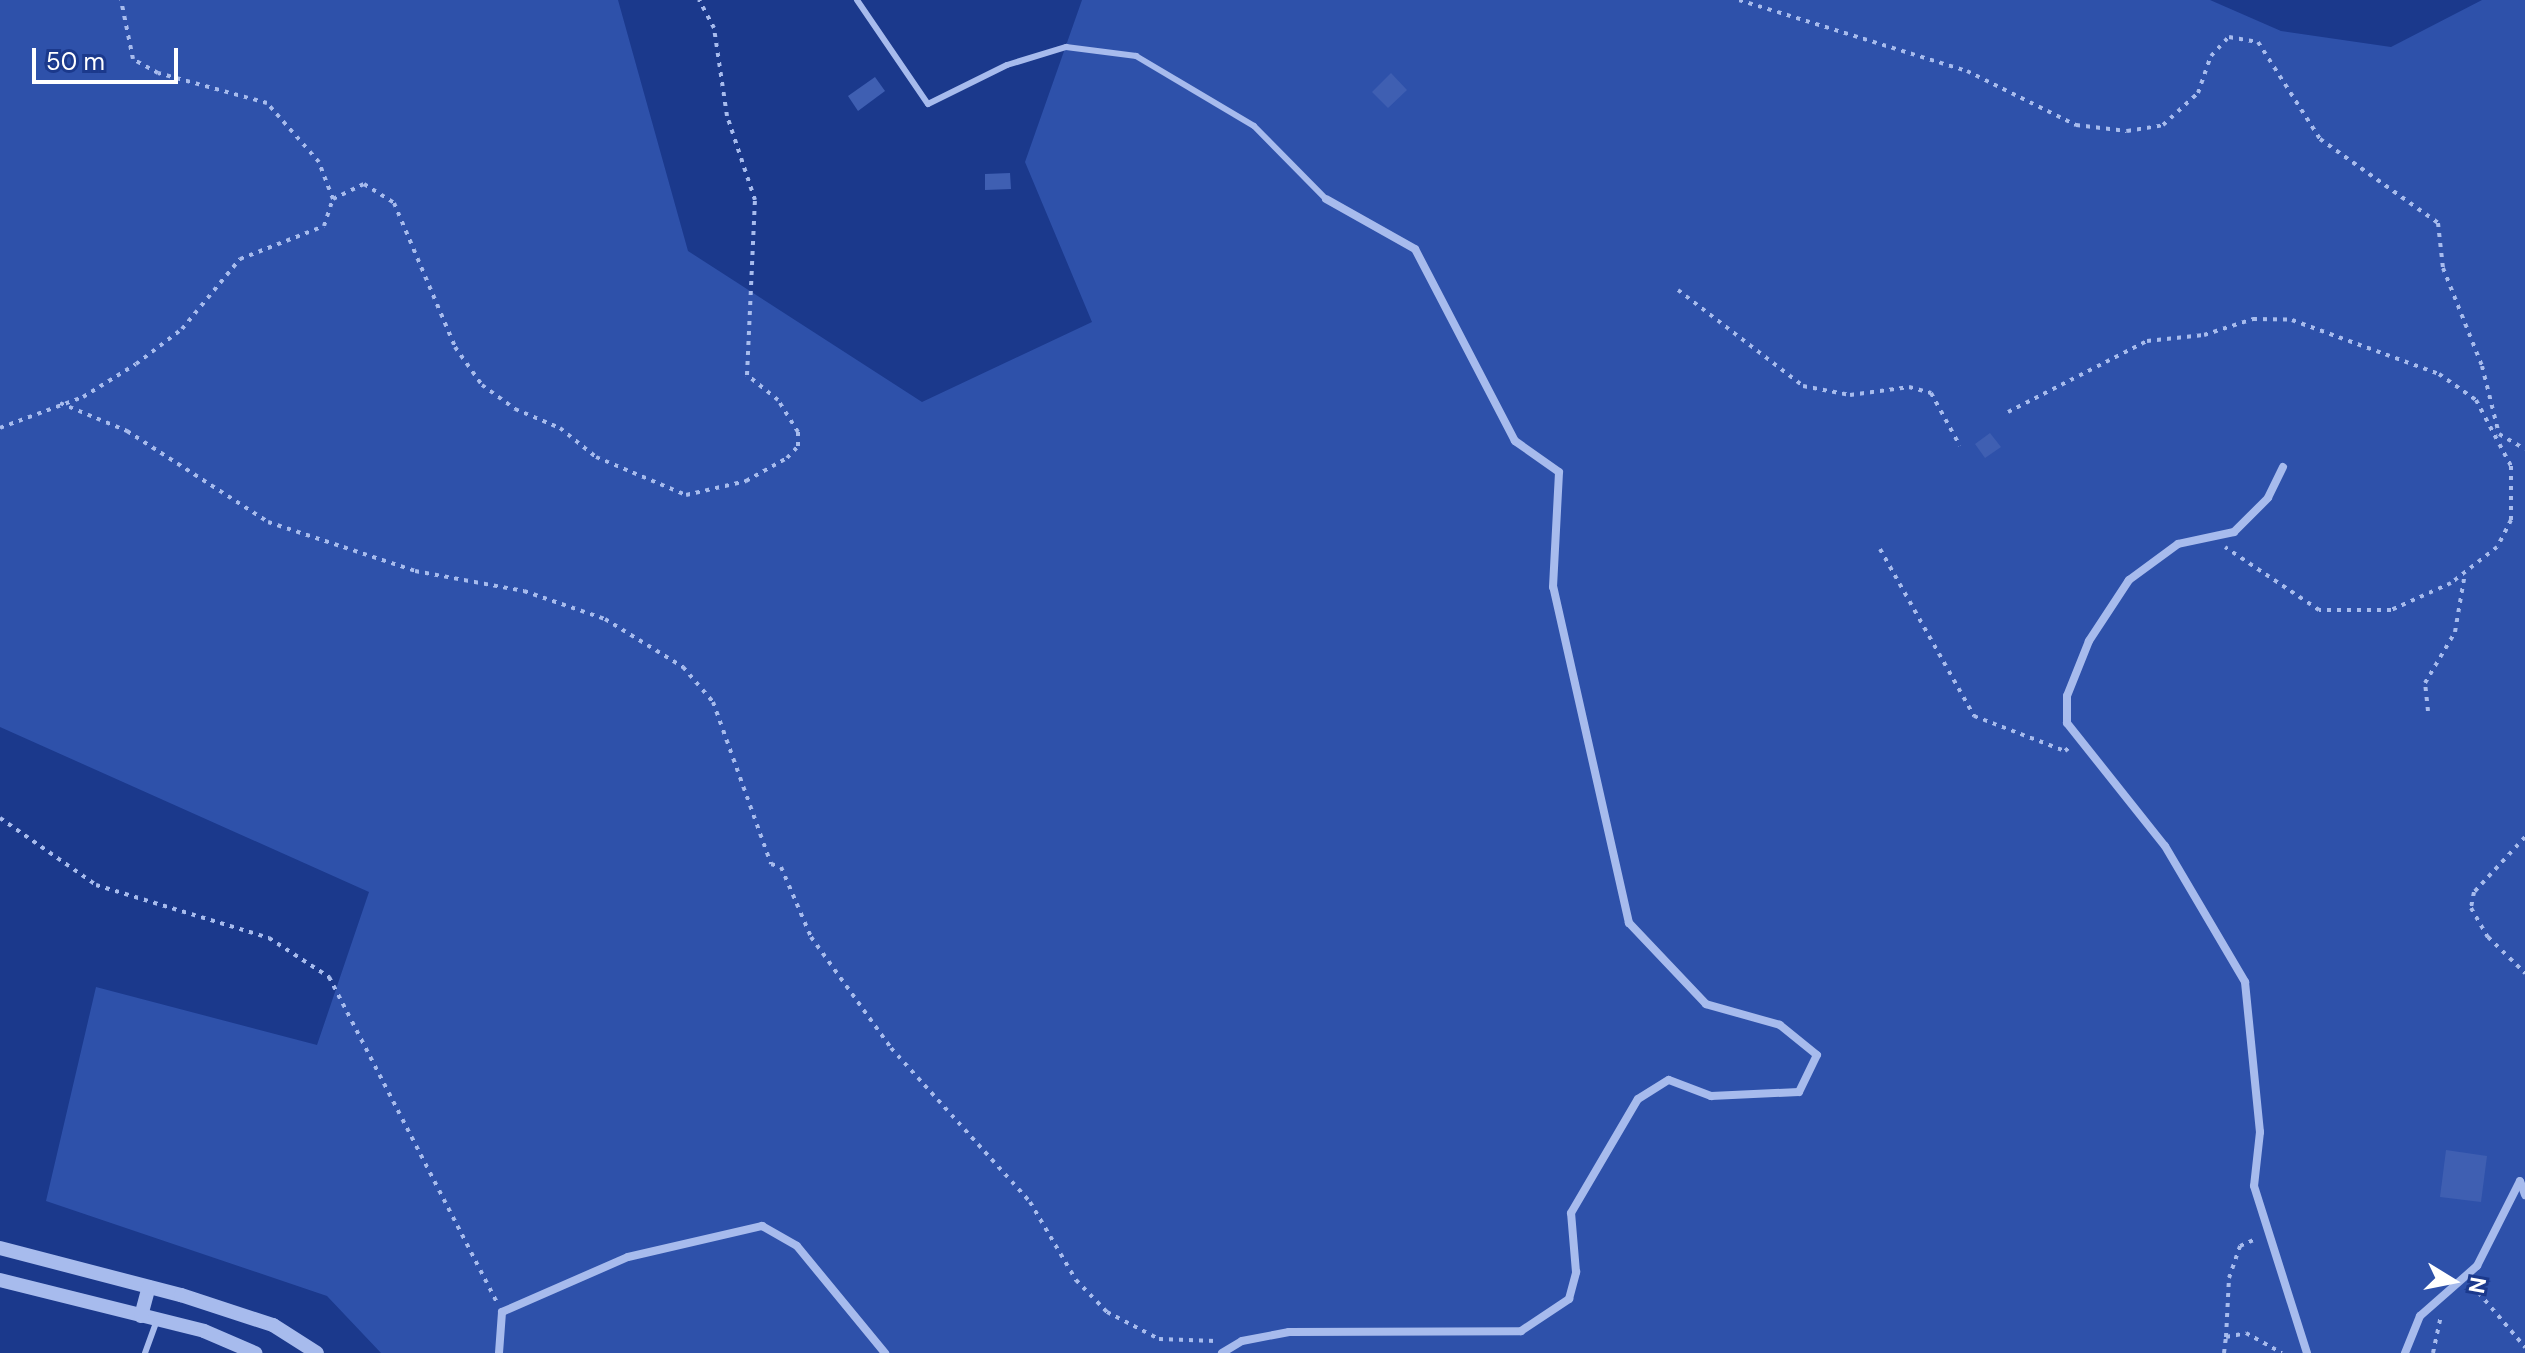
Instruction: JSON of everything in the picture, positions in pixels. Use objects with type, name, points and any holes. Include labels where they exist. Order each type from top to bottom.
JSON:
[{"type":"street","points":[[1222,1353],[1242,1341],[1345,1329],[1521,1331],[1569,1299],[1576,1272],[1571,1213],[1638,1099],[1669,1080],[1711,1096],[1799,1092],[1817,1055],[1780,1025],[1706,1004],[1629,923],[1553,587],[1559,472],[1515,441],[1415,249],[1326,199]]},
{"type":"street","points":[[2283,467],[2250,518],[2215,536],[2178,544],[2145,566],[2107,610],[2067,696],[2077,742],[2165,846],[2245,982],[2260,1132],[2254,1186],[2266,1235],[2307,1353]]},
{"type":"street","points":[[2405,1353],[2420,1316],[2448,1295],[2465,1277],[2520,1181],[2525,1195]]},
{"type":"street","points":[[499,1353],[502,1312],[628,1257],[762,1226],[797,1246],[885,1353]]},
{"type":"street","points":[[0,1248],[193,1299],[273,1325],[317,1353]]},
{"type":"street","points":[[0,1280],[186,1327],[255,1353]]},
{"type":"street","points":[[141,1316],[149,1287]]},
{"type":"street","points":[[186,1327],[193,1299]]},
{"type":"lane","points":[[857,0],[928,104],[1007,65],[1066,47],[1136,56],[1254,126],[1326,199]]},
{"type":"lane","points":[[145,1353],[157,1320]]},
{"type":"path","points":[[0,428],[60,403],[83,397],[163,345],[240,259],[324,226],[333,199],[319,162],[294,129],[254,97],[158,73],[133,59],[121,0]]},
{"type":"path","points":[[333,199],[364,184],[394,203],[455,347],[482,385],[515,409],[674,491],[746,481],[787,458],[798,432],[778,400],[747,375],[755,200],[727,116],[714,28],[699,0]]},
{"type":"path","points":[[1739,0],[1967,71],[2076,125],[2127,131],[2163,125],[2198,93],[2211,56],[2229,37],[2258,42],[2320,139],[2438,223],[2443,268],[2482,366],[2499,434],[2511,466],[2511,520],[2497,547],[2465,573],[2391,610],[2319,610],[2215,536]]},
{"type":"path","points":[[1678,290],[1803,386],[1850,395],[1909,387],[1931,393],[1960,446]]},
{"type":"path","points":[[2008,412],[2110,354],[2253,319],[2292,320],[2439,374],[2476,400],[2499,434],[2525,449]]},
{"type":"path","points":[[60,403],[127,431],[268,522],[415,571],[524,591],[605,619],[683,667],[713,702],[771,864],[781,867],[811,937],[891,1048],[1030,1202],[1076,1280],[1107,1312],[1159,1339],[1242,1341]]},
{"type":"path","points":[[1880,549],[1974,716],[2065,751],[2077,742]]},
{"type":"path","points":[[2428,711],[2425,683],[2436,653],[2455,632],[2465,573]]},
{"type":"path","points":[[0,818],[96,885],[269,938],[329,977],[502,1312]]},
{"type":"path","points":[[2525,837],[2474,892],[2471,908],[2488,937],[2525,973]]},
{"type":"path","points":[[2224,1353],[2229,1278],[2240,1246],[2266,1235]]},
{"type":"path","points":[[2465,1277],[2525,1347]]},
{"type":"path","points":[[2433,1353],[2448,1295]]},
{"type":"path","points":[[2226,1337],[2246,1333],[2282,1353]]},
{"type":"shaded area","points":[[0,0],[618,0],[688,251],[922,402],[1092,322],[1025,162],[1082,0],[2210,0],[2281,31],[2391,47],[2482,0],[2525,0],[2525,1353],[381,1353],[327,1296],[46,1201],[96,987],[317,1045],[369,892],[0,727]]},
{"type":"building","points":[[1391,73],[1407,90],[1388,108],[1372,92]]},
{"type":"building","points":[[875,77],[885,91],[858,111],[848,96]]},
{"type":"building","points":[[1010,173],[1011,189],[985,190],[985,174]]},
{"type":"building","points":[[1990,433],[2001,447],[1985,458],[1975,444]]},
{"type":"building","points":[[2446,1150],[2487,1156],[2481,1202],[2440,1197]]}]
